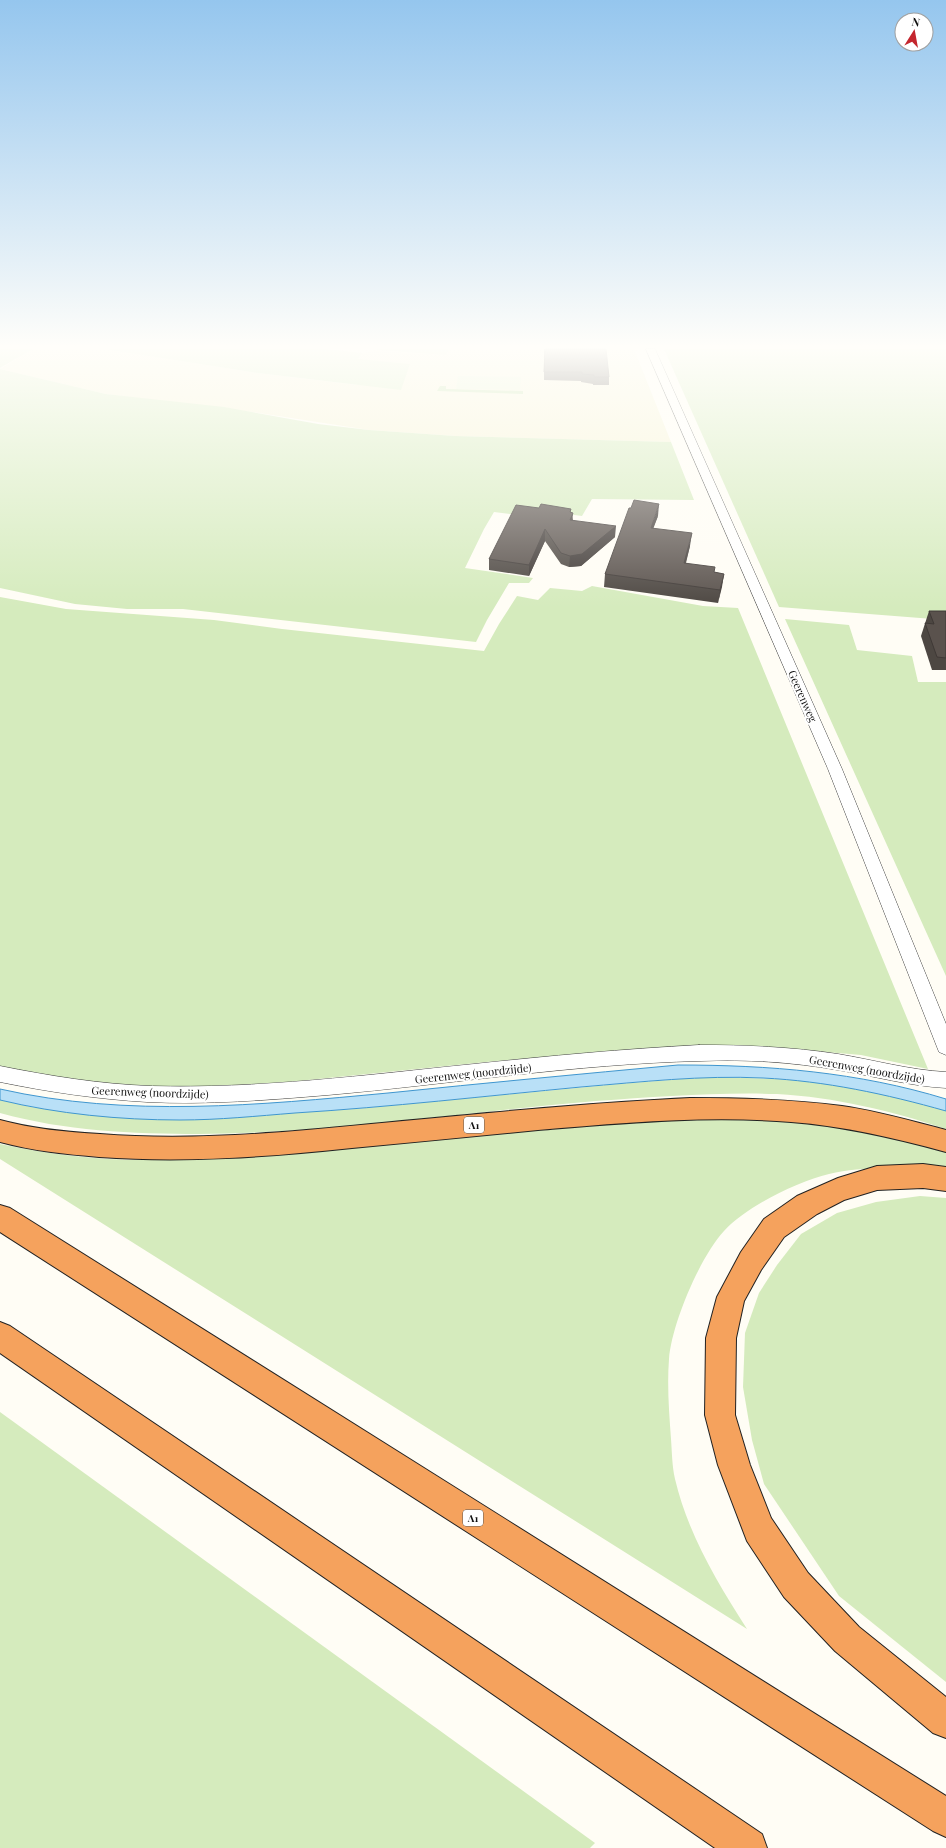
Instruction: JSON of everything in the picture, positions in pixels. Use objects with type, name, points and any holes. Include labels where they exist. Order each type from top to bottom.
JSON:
[{"type":"highway","name":"A1","points":[[0,1131],[34,1140],[128,1148],[185,1149],[270,1145],[616,1112],[690,1108],[771,1108],[846,1116],[910,1129],[946,1141]]},
{"type":"highway","points":[[946,1179],[923,1176],[876,1178],[838,1190],[807,1205],[774,1228],[751,1261],[731,1297],[722,1338],[720,1415],[734,1465],[759,1529],[796,1585],[847,1639],[946,1720]]},
{"type":"highway","name":"A1","points":[[0,1217],[946,1818]]},
{"type":"highway","points":[[0,1336],[748,1848]]},
{"type":"street","name":"Geerenweg","points":[[688,435],[835,769],[946,1047]]},
{"type":"street","name":"Geerenweg (noordzijde)","points":[[0,1074],[65,1088],[179,1095],[323,1088],[611,1059],[701,1053],[760,1055],[824,1060],[926,1080],[946,1080]]},
{"type":"shaded area","points":[[444,435],[668,435],[671,442]]},
{"type":"green space","points":[[0,435],[444,435],[671,442],[694,500],[592,499],[582,516],[522,508],[517,515],[494,512],[465,568],[533,578],[529,583],[509,583],[476,642],[183,609],[127,609],[75,604],[0,588]]},
{"type":"green space","points":[[702,435],[946,435],[946,620],[779,607]]},
{"type":"green space","points":[[592,586],[703,606],[738,608],[928,1069],[861,1055],[791,1049],[654,1049],[496,1061],[288,1082],[180,1088],[89,1084],[0,1070],[0,597],[66,609],[214,620],[484,651],[517,596],[538,600],[550,588],[582,591]]},
{"type":"green space","points":[[785,619],[849,625],[857,650],[912,656],[918,682],[946,682],[946,976]]},
{"type":"green space","points":[[708,1077],[762,1078],[802,1081],[831,1084],[881,1094],[946,1111],[946,1129],[905,1116],[863,1106],[820,1098],[777,1094],[686,1095],[596,1101],[348,1126],[249,1133],[174,1134],[74,1128],[0,1113],[0,1100],[31,1107],[83,1114],[181,1120],[355,1109]]},
{"type":"green space","points":[[719,1115],[826,1121],[895,1137],[946,1152],[946,1170],[873,1169],[843,1171],[802,1183],[759,1204],[734,1222],[715,1242],[697,1273],[681,1310],[671,1344],[668,1379],[668,1399],[674,1474],[681,1499],[696,1538],[714,1575],[747,1629],[0,1159],[0,1144],[36,1151],[90,1158],[175,1160],[269,1154],[435,1137]]},
{"type":"green space","points":[[920,1196],[946,1198],[946,1682],[839,1596],[764,1484],[752,1440],[743,1387],[745,1333],[759,1293],[777,1265],[801,1234],[837,1213],[876,1202]]},
{"type":"green space","points":[[0,1412],[595,1843],[590,1848],[0,1848]]},
{"type":"water","points":[[678,1065],[712,1065],[780,1069],[847,1076],[880,1082],[946,1099],[946,1111],[901,1099],[832,1085],[740,1077],[649,1081],[367,1108],[195,1120],[135,1119],[89,1115],[44,1109],[0,1100],[0,1089],[48,1098],[97,1104],[145,1106],[243,1105],[291,1102]]},
{"type":"building","points":[[634,500],[659,504],[651,528],[692,533],[684,563],[715,567],[714,572],[724,574],[720,590],[605,574],[629,508],[631,508]]},
{"type":"building","points":[[541,504],[571,509],[570,512],[573,513],[570,520],[616,526],[582,554],[570,556],[561,553],[545,529],[529,565],[489,559],[516,505],[539,508]]},
{"type":"building","points":[[929,611],[946,611],[946,658],[937,657],[925,623],[934,624]]}]
